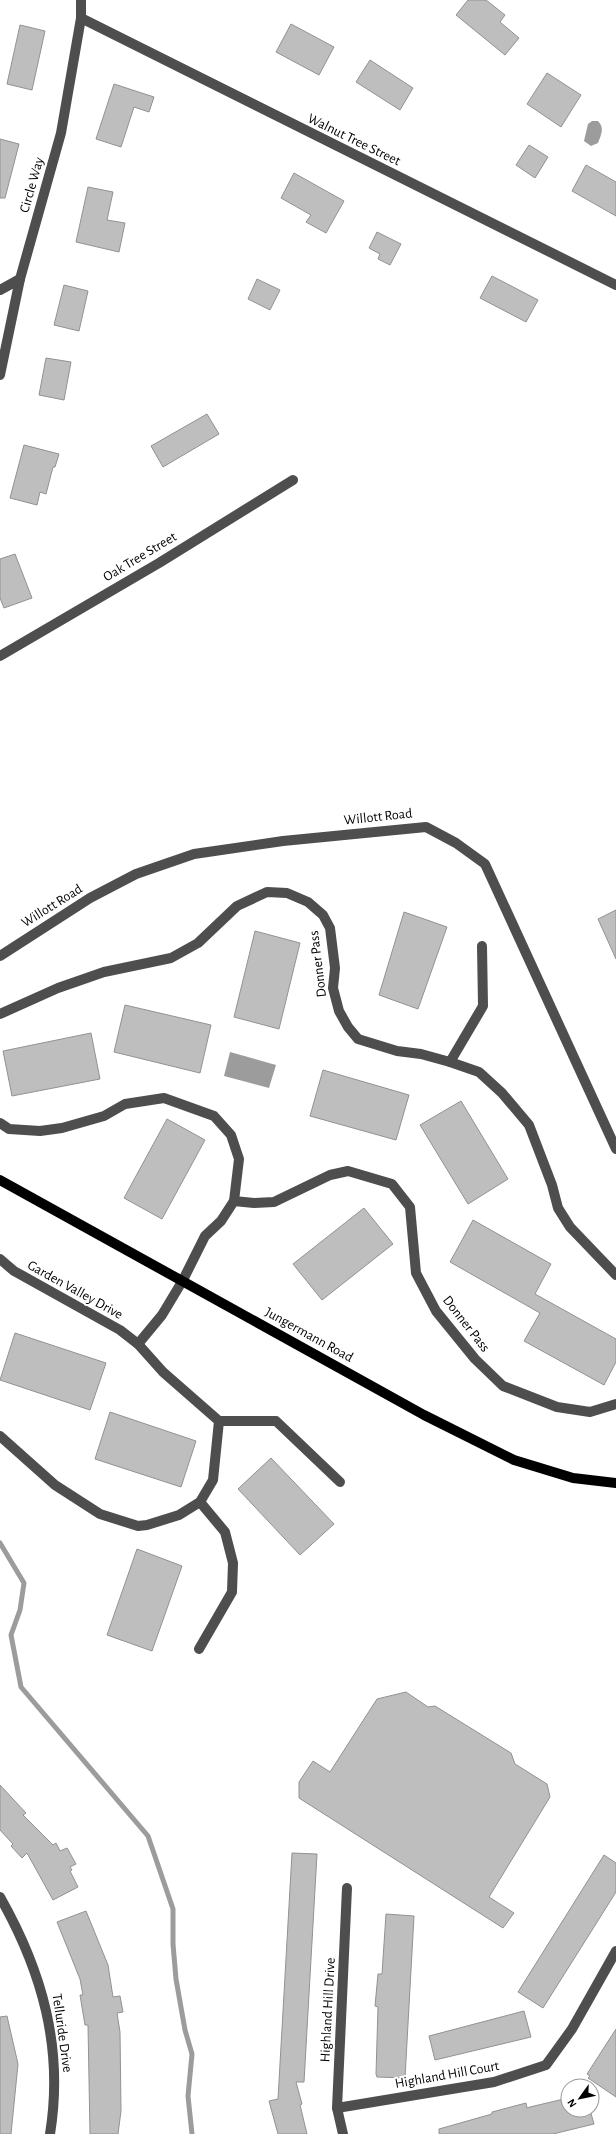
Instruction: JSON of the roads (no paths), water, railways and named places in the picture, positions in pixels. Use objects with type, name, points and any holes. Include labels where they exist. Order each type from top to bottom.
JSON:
[{"type":"main road","name":"Jungermann Road","points":[[0,1180],[183,1280],[424,1415],[514,1460],[573,1478],[616,1483]]},
{"type":"main road","points":[[598,1481],[616,1490]]},
{"type":"street","name":"Circle Way","points":[[0,375],[20,279],[61,133],[81,18],[81,0]]},
{"type":"street","name":"Walnut Tree Street","points":[[81,18],[616,285]]},
{"type":"street","points":[[0,290],[20,279]]},
{"type":"street","name":"Oak Tree Street","points":[[0,656],[159,563],[293,480]]},
{"type":"street","name":"Willott Road","points":[[0,956],[90,898],[136,874],[194,854],[283,841],[426,827],[456,842],[485,864],[616,1149]]},
{"type":"street","name":"Donner Pass","points":[[0,1014],[64,986],[104,972],[171,958],[198,944],[236,906],[268,892],[287,893],[308,902],[323,915],[330,928],[336,968],[333,988],[339,1011],[348,1027],[358,1039],[397,1051],[421,1054],[478,1072],[502,1093],[529,1125],[552,1185],[558,1208],[570,1227],[616,1275]]},
{"type":"street","points":[[450,1062],[483,1006],[482,946]]},
{"type":"street","points":[[0,1123],[9,1129],[40,1131],[104,1116],[124,1104],[164,1098],[190,1106],[214,1116],[231,1135],[239,1159],[234,1201],[221,1221],[206,1236],[183,1280],[162,1315],[138,1344]]},
{"type":"street","name":"Donner Pass","points":[[234,1201],[254,1203],[274,1202],[330,1175],[348,1171],[392,1184],[410,1207],[416,1273],[436,1311],[475,1359],[503,1386],[557,1406],[590,1412],[616,1404]]},
{"type":"street","name":"Garden Valley Drive","points":[[0,1259],[14,1272],[120,1330],[138,1344],[163,1372],[220,1421]]},
{"type":"street","points":[[0,1436],[55,1485],[100,1514],[138,1526],[147,1525],[179,1515],[200,1502],[213,1480],[220,1421],[276,1421],[340,1482]]},
{"type":"street","points":[[198,1649],[232,1592],[233,1563],[225,1532],[200,1502]]},
{"type":"street","name":"Highland Hill Drive","points":[[343,2134],[337,2108],[347,1888]]},
{"type":"street","name":"Telluride Drive","points":[[0,1897],[28,1952],[41,1987],[47,2012],[55,2081],[50,2134]]},
{"type":"street","name":"Highland Hill Court","points":[[337,2108],[494,2082],[546,2065],[572,2029],[616,1951]]},
{"type":"waterway","points":[[0,1543],[24,1583],[20,1610],[11,1635],[21,1687],[148,1836],[173,1909],[173,1944],[176,1979],[185,2030],[192,2054],[188,2096],[192,2134]]}]
